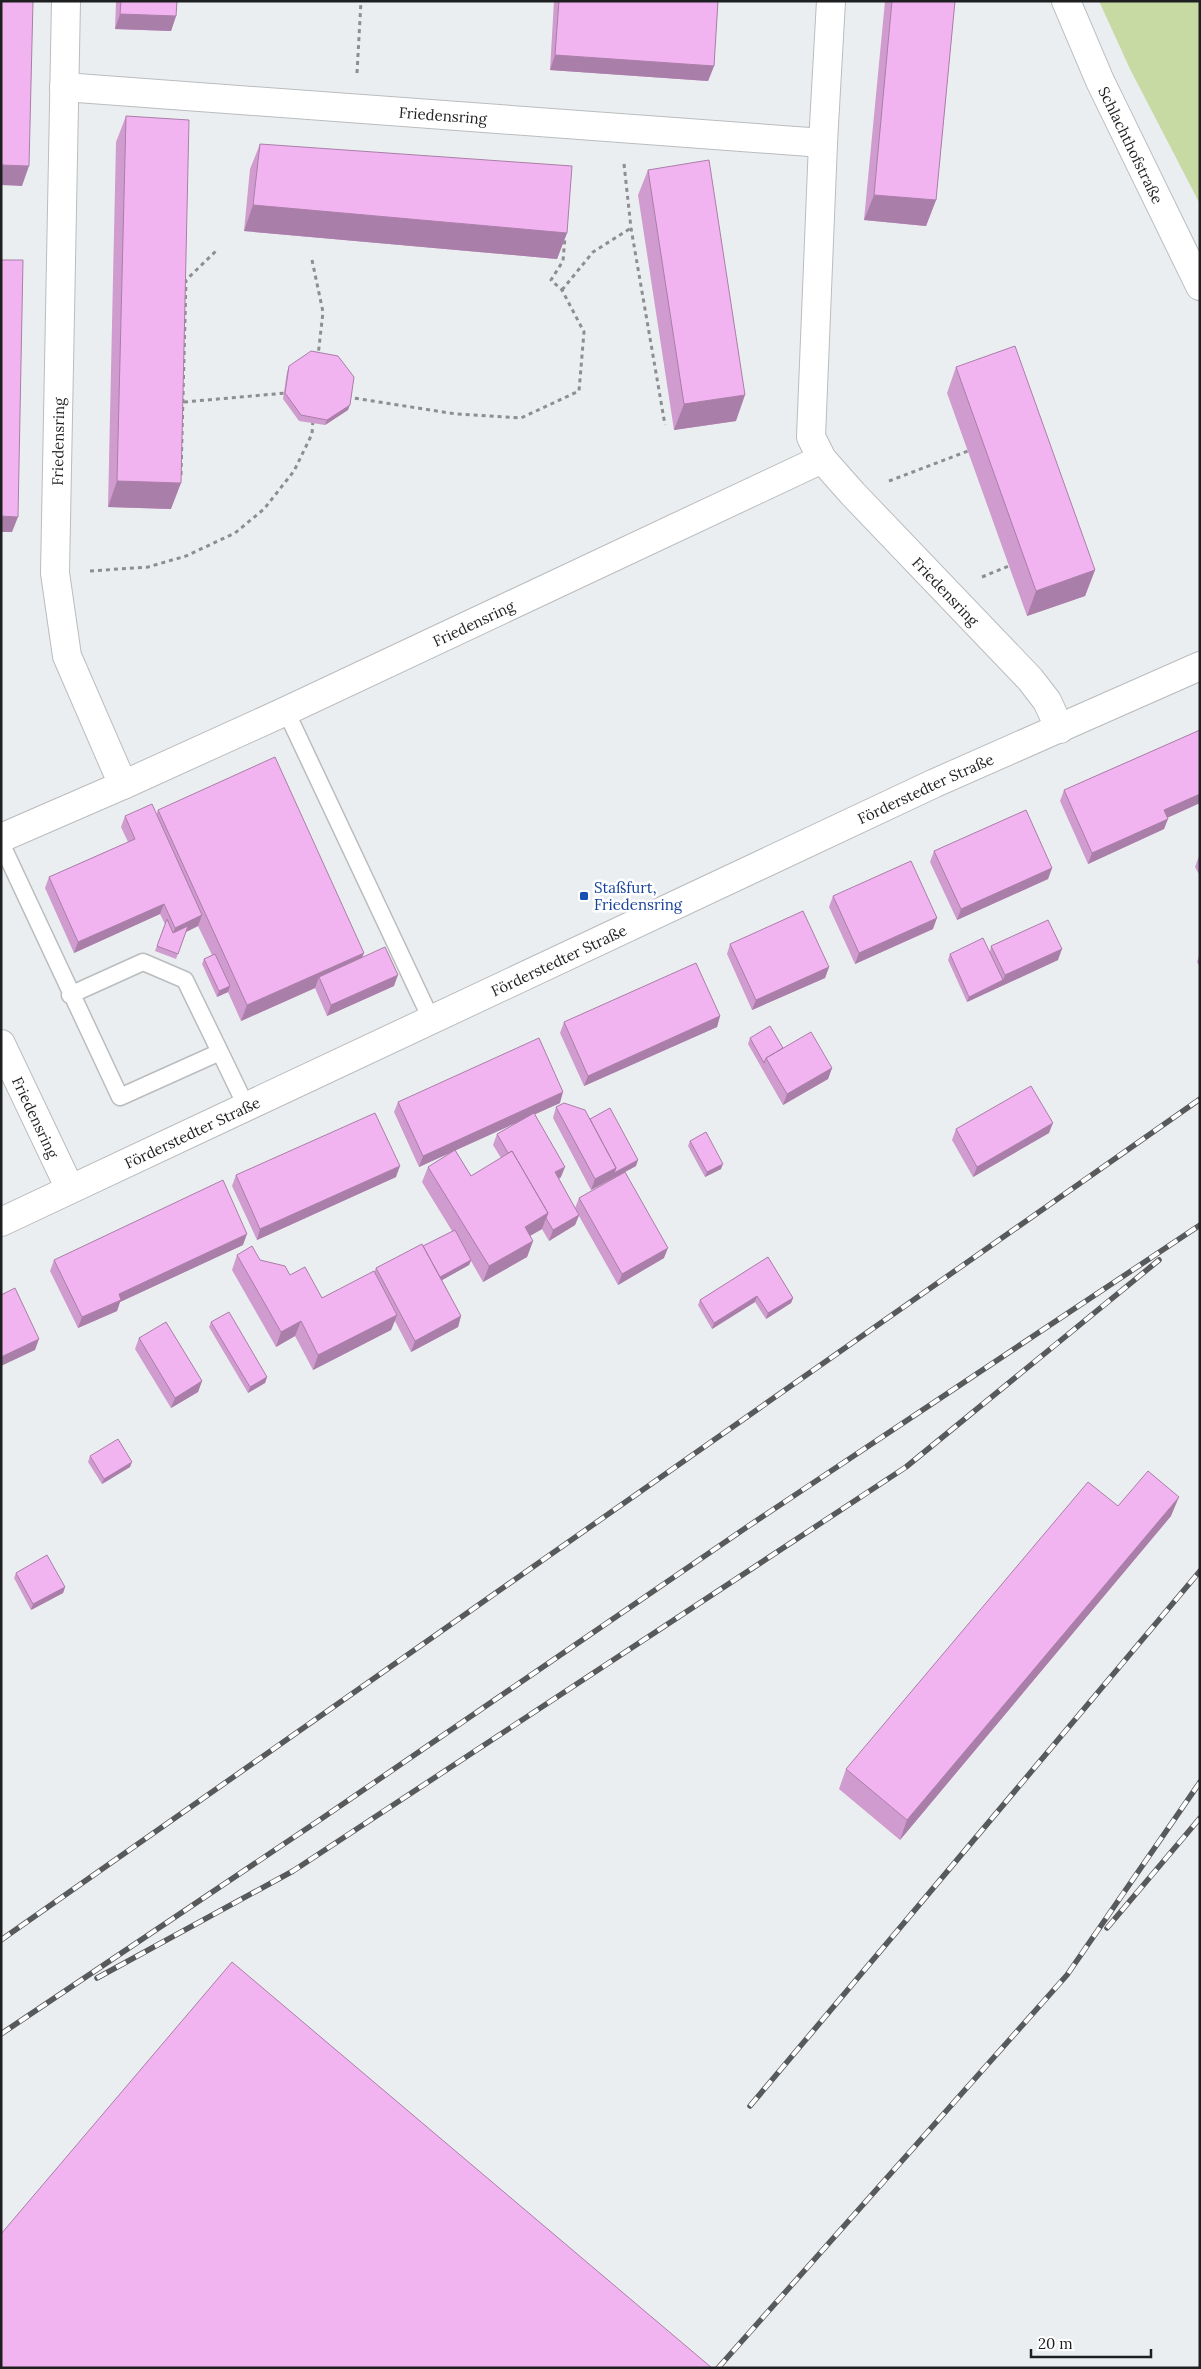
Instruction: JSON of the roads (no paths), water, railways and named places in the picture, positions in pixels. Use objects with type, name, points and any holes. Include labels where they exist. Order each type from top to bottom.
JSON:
[{"type":"street","name":"Friedensring","points":[[66,1],[55,573],[67,656],[123,785]]},
{"type":"street","name":"Friedensring","points":[[832,1],[823,144],[811,437],[822,459],[852,494],[1030,679],[1047,701],[1060,729]]},
{"type":"street","name":"Schlachthofstraße","points":[[1066,1],[1100,81],[1200,286]]},
{"type":"street","name":"Friedensring","points":[[64,87],[823,144]]},
{"type":"street","name":"Friedensring","points":[[1,838],[286,711],[822,459]]},
{"type":"street","name":"Förderstedter Straße","points":[[1,1222],[935,783],[1200,666]]},
{"type":"street","name":"Friedensring","points":[[1,1044],[70,1190]]},
{"type":"lane","points":[[286,711],[431,1019]]},
{"type":"lane","points":[[1,843],[70,995],[120,1096],[220,1052]]},
{"type":"lane","points":[[70,995],[143,962],[185,980],[246,1106]]},
{"type":"railway","points":[[1,1940],[1200,1099]]},
{"type":"railway","points":[[1,2034],[321,1819],[747,1527],[1200,1225]]},
{"type":"railway","points":[[97,1978],[293,1871],[906,1467],[1159,1260]]},
{"type":"railway","points":[[750,2106],[1200,1571]]},
{"type":"railway","points":[[718,2368],[1067,1975],[1200,1782]]},
{"type":"railway","points":[[1107,1928],[1200,1818]]},
{"type":"place","name":"Staßfurt, Friedensring","points":[[584,896]]}]
